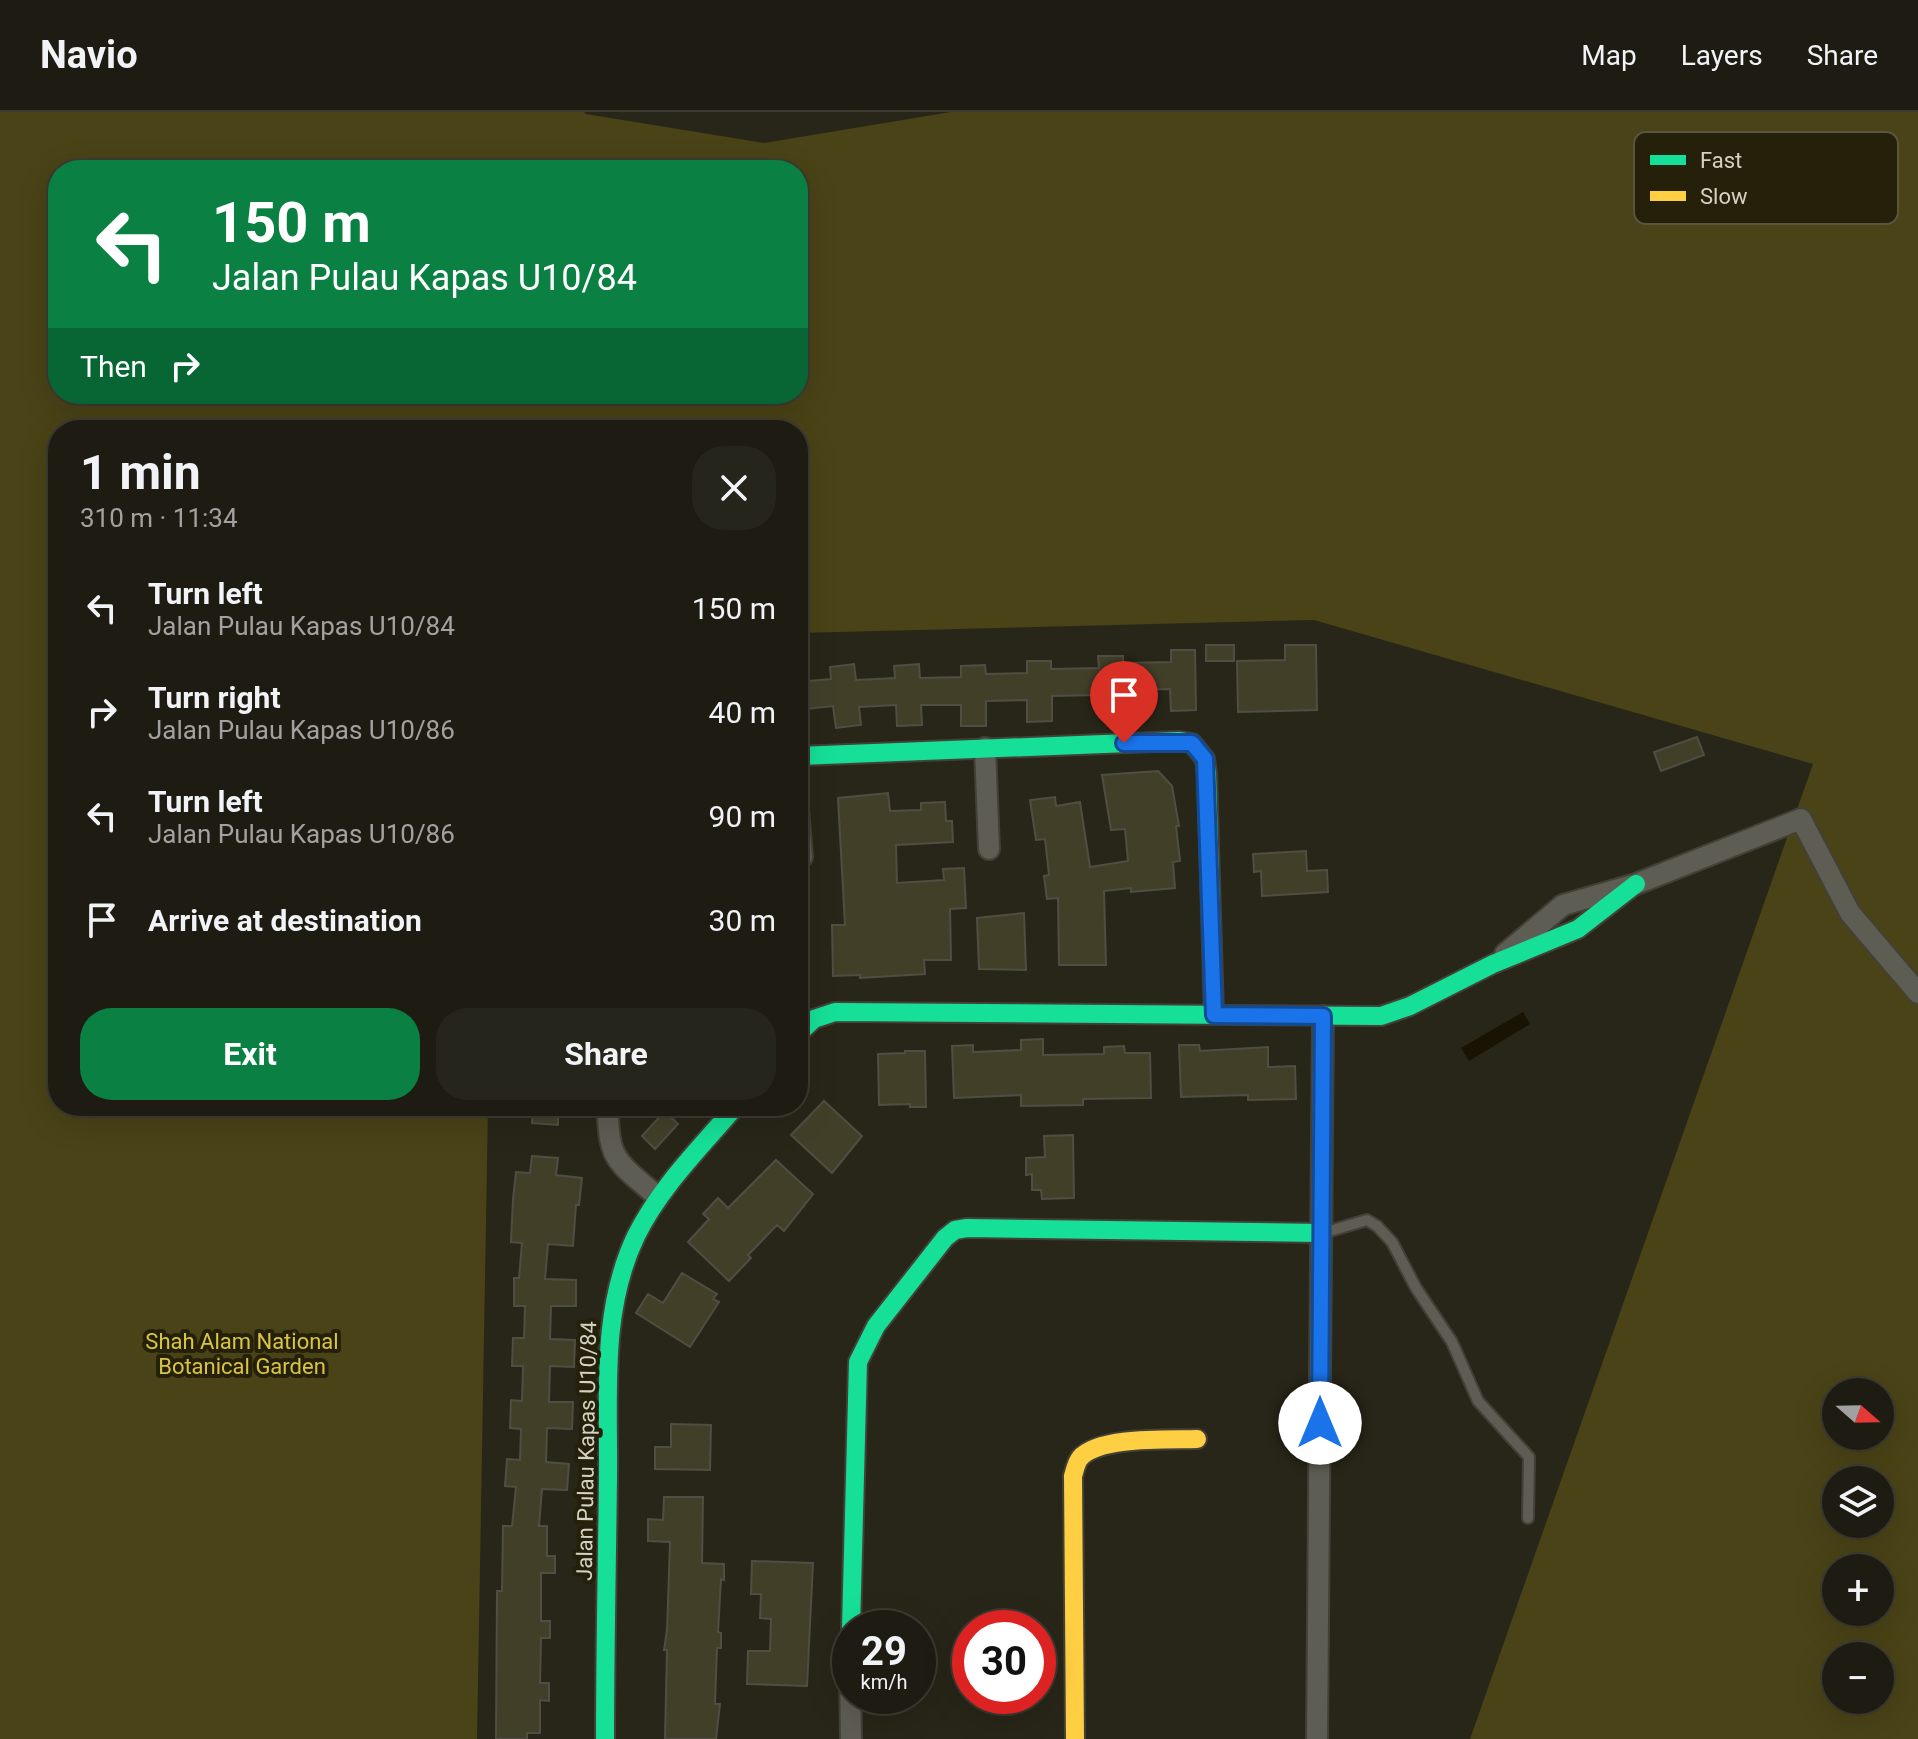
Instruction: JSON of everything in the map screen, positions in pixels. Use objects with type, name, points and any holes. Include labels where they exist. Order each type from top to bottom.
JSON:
[{"type":"street","points":[[808,756],[1179,741],[1192,743],[1205,759],[1207,774],[1214,1015]]},
{"type":"street","points":[[985,748],[989,849]]},
{"type":"street","points":[[1493,964],[1563,905],[1636,884],[1801,819],[1850,913],[1918,993]]},
{"type":"street","points":[[808,1022],[823,1013],[835,1012],[1381,1016],[1410,1006],[1493,964],[1578,929],[1636,884]]},
{"type":"street","points":[[1317,1739],[1323,1016]]},
{"type":"street","points":[[608,1116],[608,1140],[613,1155],[658,1197]]},
{"type":"street","name":"Jalan Pulau Kapas U10/84","points":[[605,1739],[609,1382],[613,1309],[624,1263],[635,1236],[658,1197],[727,1116]]},
{"type":"street","points":[[851,1610],[858,1362],[876,1326],[945,1238],[955,1230],[967,1228],[1322,1233]]},
{"type":"street","points":[[1075,1739],[1073,1476],[1078,1459],[1090,1450],[1111,1445],[1197,1439]]},
{"type":"street","points":[[851,1714],[851,1739]]},
{"type":"lane","points":[[1322,1233],[1367,1220],[1392,1242],[1416,1288],[1452,1342],[1478,1401],[1529,1457],[1528,1518]]},
{"type":"green space","name":"Shah Alam National Botanical Garden","points":[[0,112],[584,112],[764,143],[951,112],[1918,112],[1918,1739],[1470,1739],[1813,764],[1314,620],[808,633],[808,420],[48,420],[48,1116],[488,1116],[477,1739],[0,1739]]},
{"type":"shaded area","points":[[1523,1012],[1530,1024],[1469,1061],[1461,1048]]},
{"type":"building","points":[[1206,645],[1234,645],[1234,661],[1206,661]]},
{"type":"building","points":[[1285,645],[1316,645],[1317,710],[1238,712],[1237,661],[1285,660]]},
{"type":"building","points":[[1171,650],[1195,650],[1196,710],[1171,711],[1170,689],[1123,690],[1124,717],[1099,717],[1098,695],[1052,696],[1052,721],[1027,722],[1027,700],[986,701],[986,726],[961,726],[961,705],[921,705],[922,725],[897,726],[896,705],[859,707],[861,725],[836,728],[833,706],[808,709],[808,681],[831,679],[830,667],[854,664],[856,680],[895,678],[894,666],[919,664],[920,678],[961,677],[961,666],[985,665],[986,674],[1027,673],[1027,661],[1051,661],[1051,669],[1099,668],[1098,656],[1123,656],[1123,663],[1171,662]]},
{"type":"building","points":[[1697,737],[1704,755],[1661,771],[1654,752]]},
{"type":"building","points":[[1158,771],[1172,786],[1179,826],[1176,826],[1180,861],[1173,862],[1175,888],[1104,891],[1106,965],[1059,965],[1058,898],[1047,899],[1044,876],[1049,875],[1045,839],[1036,840],[1030,800],[1055,797],[1056,806],[1080,802],[1090,867],[1128,861],[1125,829],[1111,830],[1102,775]]},
{"type":"building","points":[[888,793],[890,811],[921,810],[921,803],[945,802],[946,821],[952,821],[953,842],[896,845],[897,883],[944,880],[943,869],[964,868],[966,908],[950,909],[951,960],[924,960],[925,974],[860,978],[860,975],[833,976],[832,925],[845,925],[838,798]]},
{"type":"building","points":[[1306,851],[1307,871],[1327,870],[1328,892],[1262,896],[1261,871],[1254,872],[1253,854]]},
{"type":"building","points":[[1024,913],[1026,970],[979,969],[977,918]]},
{"type":"building","points":[[1043,1039],[1043,1055],[1104,1054],[1104,1047],[1124,1046],[1125,1053],[1150,1053],[1151,1098],[1083,1099],[1083,1105],[1021,1106],[1021,1095],[954,1098],[952,1046],[973,1045],[973,1052],[1021,1050],[1021,1040]]},
{"type":"building","points":[[1179,1045],[1199,1045],[1200,1051],[1268,1047],[1268,1067],[1295,1066],[1296,1099],[1248,1100],[1248,1095],[1181,1097]]},
{"type":"building","points":[[925,1051],[926,1107],[879,1105],[878,1054]]},
{"type":"building","points":[[824,1101],[862,1136],[832,1173],[791,1135]]},
{"type":"building","points":[[532,1116],[558,1116],[558,1125],[532,1123]]},
{"type":"building","points":[[660,1116],[670,1116],[678,1124],[655,1149],[642,1136]]},
{"type":"building","points":[[1073,1135],[1074,1198],[1042,1199],[1041,1190],[1032,1190],[1032,1174],[1026,1175],[1026,1158],[1045,1157],[1044,1136]]},
{"type":"building","points":[[532,1156],[558,1158],[556,1175],[582,1178],[579,1205],[576,1205],[573,1246],[548,1244],[545,1279],[576,1280],[576,1306],[551,1306],[550,1339],[575,1340],[574,1367],[550,1366],[549,1402],[573,1402],[572,1429],[547,1428],[546,1462],[569,1464],[567,1490],[542,1489],[539,1526],[547,1526],[547,1556],[555,1556],[555,1573],[541,1573],[541,1621],[550,1621],[550,1638],[541,1638],[540,1683],[549,1683],[549,1701],[540,1700],[540,1733],[527,1733],[527,1739],[496,1739],[497,1591],[502,1591],[503,1526],[512,1526],[516,1487],[505,1486],[507,1459],[520,1460],[521,1429],[510,1428],[511,1400],[522,1401],[523,1366],[512,1366],[513,1338],[524,1338],[525,1306],[514,1306],[514,1278],[519,1278],[522,1243],[511,1242],[513,1199],[516,1172],[530,1173]]},
{"type":"building","points":[[776,1160],[813,1194],[784,1231],[777,1225],[748,1255],[751,1258],[729,1281],[688,1242],[709,1219],[703,1214],[718,1198],[728,1208]]},
{"type":"building","points":[[682,1273],[717,1294],[713,1299],[719,1302],[690,1347],[636,1313],[648,1294],[663,1303]]},
{"type":"building","points":[[671,1424],[711,1425],[710,1470],[655,1469],[655,1447],[671,1447]]},
{"type":"building","points":[[664,1497],[703,1497],[702,1563],[724,1564],[718,1632],[721,1633],[721,1648],[717,1648],[715,1704],[720,1704],[716,1739],[665,1739],[667,1650],[664,1650],[670,1542],[648,1541],[648,1519],[663,1520]]},
{"type":"building","points":[[752,1561],[813,1563],[807,1686],[747,1684],[748,1651],[770,1651],[771,1619],[760,1618],[761,1594],[751,1594]]},
{"type":"traffic: fast","points":[[808,756],[1179,741],[1192,743],[1205,759],[1207,774],[1214,1015]]},
{"type":"traffic: fast","points":[[808,1025],[814,1019],[835,1012],[1381,1016],[1410,1006],[1493,964],[1578,929],[1636,884]]},
{"type":"traffic: fast","points":[[605,1739],[608,1385],[617,1294],[636,1236],[646,1218],[682,1168],[727,1116]]},
{"type":"traffic: fast","points":[[851,1610],[858,1362],[876,1326],[945,1238],[955,1230],[967,1228],[1322,1233]]},
{"type":"traffic: slow","points":[[1075,1739],[1073,1476],[1077,1464],[1089,1451],[1102,1446],[1197,1439]]},
{"type":"route","points":[[1124,743],[1192,743],[1205,759],[1214,1015],[1323,1016],[1320,1423]]}]
